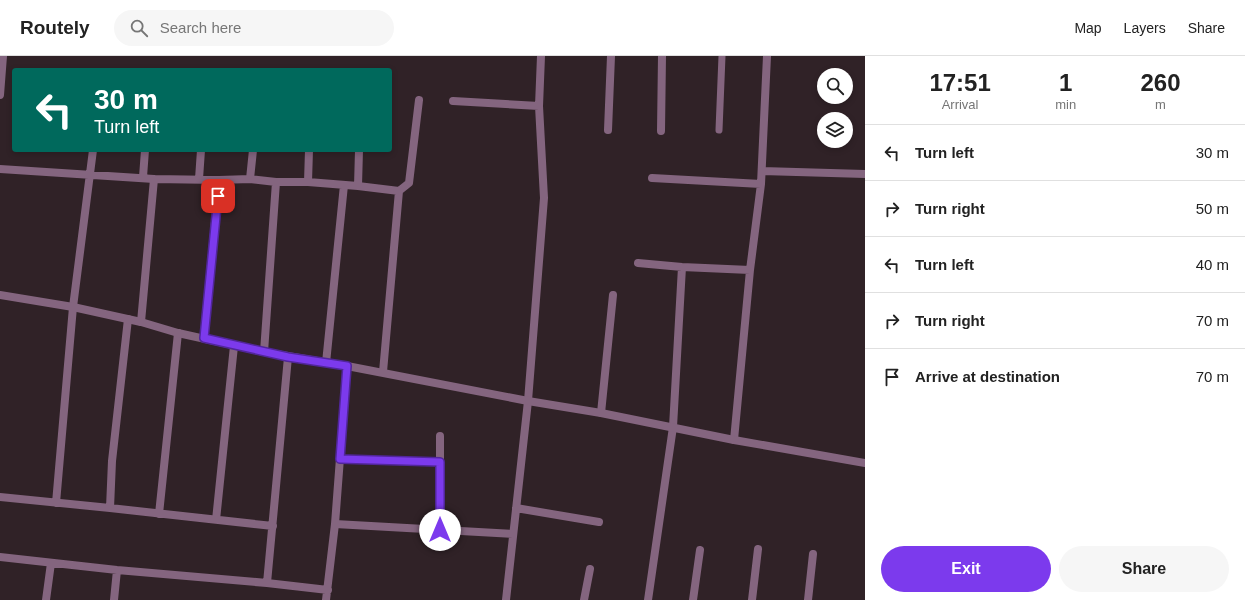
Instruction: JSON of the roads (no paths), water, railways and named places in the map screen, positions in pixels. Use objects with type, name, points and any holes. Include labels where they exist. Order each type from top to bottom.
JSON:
[{"type":"street","points":[[0,95],[3,56]]},
{"type":"street","points":[[506,600],[528,401],[544,198],[539,106],[541,56]]},
{"type":"street","points":[[608,130],[611,56]]},
{"type":"street","points":[[661,131],[662,56]]},
{"type":"street","points":[[734,440],[750,270],[761,184],[767,56]]},
{"type":"street","points":[[0,169],[154,179],[250,179],[276,182],[308,182],[399,191],[409,183],[419,100]]},
{"type":"street","points":[[453,101],[539,106]]},
{"type":"street","points":[[56,503],[73,308],[93,152]]},
{"type":"street","points":[[143,178],[145,152]]},
{"type":"street","points":[[199,179],[201,152]]},
{"type":"street","points":[[250,179],[253,152]]},
{"type":"street","points":[[308,152],[308,182]]},
{"type":"street","points":[[358,186],[359,152]]},
{"type":"street","points":[[762,171],[865,174]]},
{"type":"street","points":[[652,178],[761,184]]},
{"type":"street","points":[[141,322],[154,179]]},
{"type":"street","points":[[204,338],[219,180]]},
{"type":"street","points":[[264,352],[276,182]]},
{"type":"street","points":[[326,363],[344,185]]},
{"type":"street","points":[[383,372],[399,191]]},
{"type":"street","points":[[638,263],[682,267],[750,270]]},
{"type":"street","points":[[648,600],[673,427],[682,267]]},
{"type":"street","points":[[0,295],[128,319],[178,333],[288,357],[383,372],[528,401],[602,413],[734,440],[865,463]]},
{"type":"street","points":[[602,413],[614,295]]},
{"type":"street","points":[[110,508],[112,461],[128,319]]},
{"type":"street","points":[[159,514],[178,333]]},
{"type":"street","points":[[216,520],[234,346]]},
{"type":"street","points":[[267,583],[288,357]]},
{"type":"street","points":[[326,600],[335,524],[347,366]]},
{"type":"street","points":[[440,436],[440,530]]},
{"type":"street","points":[[340,459],[440,462]]},
{"type":"street","points":[[0,497],[273,526]]},
{"type":"street","points":[[516,508],[599,522]]},
{"type":"street","points":[[335,524],[513,534]]},
{"type":"street","points":[[752,600],[758,549]]},
{"type":"street","points":[[693,600],[700,550]]},
{"type":"street","points":[[808,600],[813,554]]},
{"type":"street","points":[[0,557],[117,570],[267,583],[328,590]]},
{"type":"street","points":[[46,600],[51,563]]},
{"type":"street","points":[[584,600],[590,569]]},
{"type":"street","points":[[114,600],[117,570]]},
{"type":"lane","points":[[719,130],[722,56]]}]
